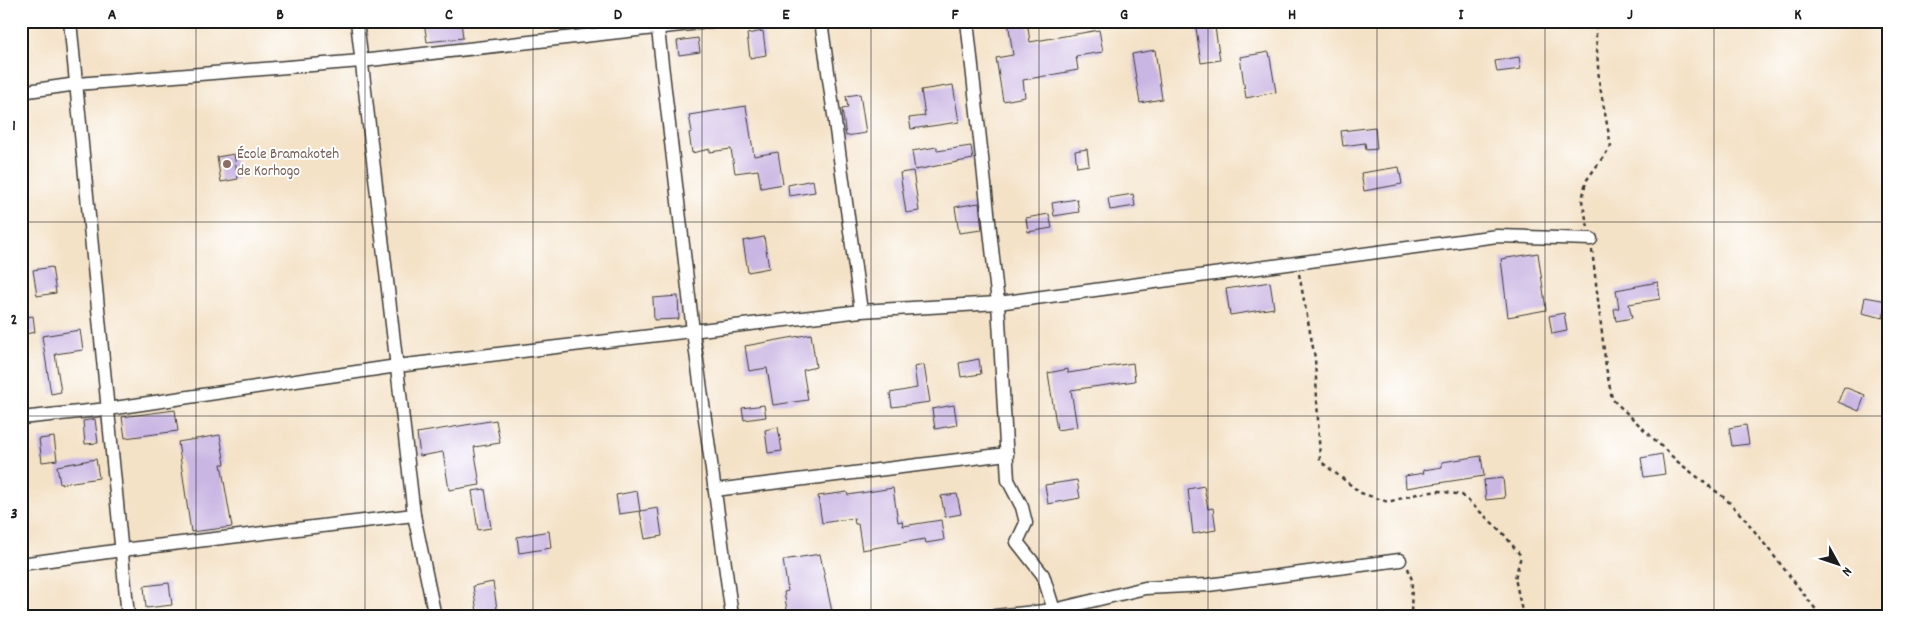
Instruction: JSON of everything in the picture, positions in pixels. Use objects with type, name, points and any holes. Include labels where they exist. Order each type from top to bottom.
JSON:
[{"type":"street","points":[[70,21],[128,616]]},
{"type":"street","points":[[357,21],[414,515],[435,614]]},
{"type":"street","points":[[21,92],[77,84],[361,61],[658,25],[717,21]]},
{"type":"street","points":[[821,21],[861,311]]},
{"type":"street","points":[[968,21],[998,303],[1008,480],[1022,507],[1026,523],[1017,542],[1043,575],[1054,610]]},
{"type":"street","points":[[658,25],[693,331],[732,616]]},
{"type":"street","points":[[21,418],[108,408],[396,366],[861,311],[998,303],[1497,236],[1591,239]]},
{"type":"street","points":[[715,490],[1007,454]]},
{"type":"street","points":[[21,564],[414,515]]},
{"type":"street","points":[[995,616],[1054,610],[1145,588],[1208,585],[1400,560]]},
{"type":"path","points":[[1595,21],[1599,81],[1611,146],[1586,181],[1582,201],[1591,239],[1606,367],[1612,399],[1678,462],[1726,499],[1745,519],[1821,616]]},
{"type":"path","points":[[1297,263],[1316,358],[1320,460],[1361,493],[1388,502],[1417,494],[1440,491],[1462,495],[1502,532],[1521,556],[1515,578],[1522,616]]},
{"type":"path","points":[[1400,560],[1408,568],[1412,580],[1411,616]]},
{"type":"building","points":[[424,21],[461,21],[463,38],[427,42]]},
{"type":"building","points":[[1008,21],[1027,21],[1030,42],[1099,30],[1103,52],[1076,56],[1078,70],[1023,80],[1025,97],[1003,101],[996,58],[1013,55]]},
{"type":"building","points":[[1195,21],[1214,21],[1220,60],[1201,63]]},
{"type":"building","points":[[763,31],[766,55],[750,58],[747,34]]},
{"type":"building","points":[[698,38],[700,52],[679,55],[677,41]]},
{"type":"building","points":[[1155,50],[1162,99],[1140,103],[1132,54]]},
{"type":"building","points":[[1269,52],[1276,92],[1246,98],[1240,57]]},
{"type":"building","points":[[1519,57],[1521,69],[1497,72],[1495,61]]},
{"type":"building","points":[[953,85],[959,122],[911,129],[909,118],[925,116],[921,90]]},
{"type":"building","points":[[860,94],[866,133],[846,136],[842,109],[848,108],[846,96]]},
{"type":"building","points":[[746,106],[754,156],[778,152],[783,184],[761,188],[758,170],[735,173],[731,149],[710,152],[710,149],[692,153],[689,133],[692,132],[689,115]]},
{"type":"building","points":[[1375,127],[1377,149],[1366,150],[1365,143],[1343,146],[1341,131]]},
{"type":"building","points":[[971,146],[973,159],[915,170],[912,151],[937,147],[937,151]]},
{"type":"building","points":[[1087,149],[1089,165],[1077,167],[1075,151]]},
{"type":"building","points":[[234,154],[238,179],[221,182],[217,157]]},
{"type":"building","points":[[1399,167],[1402,184],[1364,191],[1361,173]]},
{"type":"building","points":[[913,171],[919,211],[906,213],[900,173]]},
{"type":"building","points":[[813,180],[815,192],[789,196],[788,185]]},
{"type":"building","points":[[1133,194],[1135,206],[1110,210],[1108,198]]},
{"type":"building","points":[[1077,199],[1079,212],[1054,216],[1052,203]]},
{"type":"building","points":[[979,203],[982,230],[959,233],[955,207]]},
{"type":"building","points":[[1049,214],[1052,228],[1028,232],[1026,218]]},
{"type":"building","points":[[764,237],[769,268],[748,272],[743,241]]},
{"type":"building","points":[[1538,253],[1546,310],[1508,317],[1501,259]]},
{"type":"building","points":[[52,267],[56,293],[37,296],[33,270]]},
{"type":"building","points":[[1270,282],[1274,308],[1230,315],[1226,289]]},
{"type":"building","points":[[1658,282],[1660,299],[1629,304],[1632,318],[1616,321],[1614,309],[1619,308],[1616,290]]},
{"type":"building","points":[[678,296],[679,319],[654,320],[653,298]]},
{"type":"building","points":[[1865,297],[1887,301],[1883,318],[1862,313]]},
{"type":"building","points":[[1564,313],[1567,331],[1552,334],[1549,316]]},
{"type":"building","points":[[33,316],[35,332],[21,335],[21,318]]},
{"type":"building","points":[[80,330],[83,350],[55,354],[61,392],[51,394],[42,336]]},
{"type":"building","points":[[811,334],[816,367],[803,370],[808,400],[773,405],[767,368],[749,371],[745,346]]},
{"type":"building","points":[[979,359],[981,374],[961,377],[959,363]]},
{"type":"building","points":[[1133,363],[1135,381],[1071,390],[1077,427],[1057,430],[1048,373],[1068,369],[1068,373]]},
{"type":"building","points":[[924,365],[930,402],[892,407],[890,393],[917,388],[914,367]]},
{"type":"building","points":[[1844,387],[1865,395],[1859,411],[1838,402]]},
{"type":"building","points":[[764,405],[766,417],[744,420],[742,408]]},
{"type":"building","points":[[954,405],[957,425],[935,429],[932,409]]},
{"type":"building","points":[[175,410],[178,431],[125,438],[122,417]]},
{"type":"building","points":[[95,419],[98,443],[85,444],[83,421]]},
{"type":"building","points":[[496,420],[500,443],[474,447],[480,485],[449,490],[443,452],[420,456],[417,433]]},
{"type":"building","points":[[1746,425],[1749,444],[1732,446],[1729,428]]},
{"type":"building","points":[[778,427],[782,451],[768,453],[765,430]]},
{"type":"building","points":[[220,435],[225,464],[221,464],[232,527],[191,532],[178,442]]},
{"type":"building","points":[[54,437],[57,460],[42,462],[39,439]]},
{"type":"building","points":[[1662,454],[1665,474],[1644,477],[1641,458]]},
{"type":"building","points":[[1481,456],[1484,476],[1406,488],[1405,476],[1424,473],[1423,470],[1442,467],[1442,462]]},
{"type":"building","points":[[96,459],[99,478],[60,484],[57,466]]},
{"type":"building","points":[[1503,478],[1505,498],[1486,500],[1484,480]]},
{"type":"building","points":[[1077,480],[1080,498],[1048,504],[1045,485]]},
{"type":"building","points":[[1204,486],[1208,509],[1213,508],[1216,530],[1193,534],[1188,489]]},
{"type":"building","points":[[893,488],[898,522],[902,521],[903,526],[941,520],[944,540],[926,543],[925,539],[862,550],[858,524],[855,524],[854,518],[822,523],[818,496],[847,492],[848,495]]},
{"type":"building","points":[[485,489],[491,528],[478,530],[472,491]]},
{"type":"building","points":[[637,491],[640,511],[619,514],[616,495]]},
{"type":"building","points":[[957,494],[961,514],[945,517],[941,496]]},
{"type":"building","points":[[658,508],[662,536],[645,539],[640,511]]},
{"type":"building","points":[[549,531],[551,548],[519,553],[517,537]]},
{"type":"building","points":[[820,554],[832,612],[811,616],[788,616],[784,592],[788,591],[783,560]]},
{"type":"building","points":[[493,582],[497,609],[477,612],[473,586]]},
{"type":"building","points":[[169,583],[172,605],[146,608],[144,586]]},
{"type":"place","name":"École Bramakoteh de Korhogo","points":[[227,164]]}]
